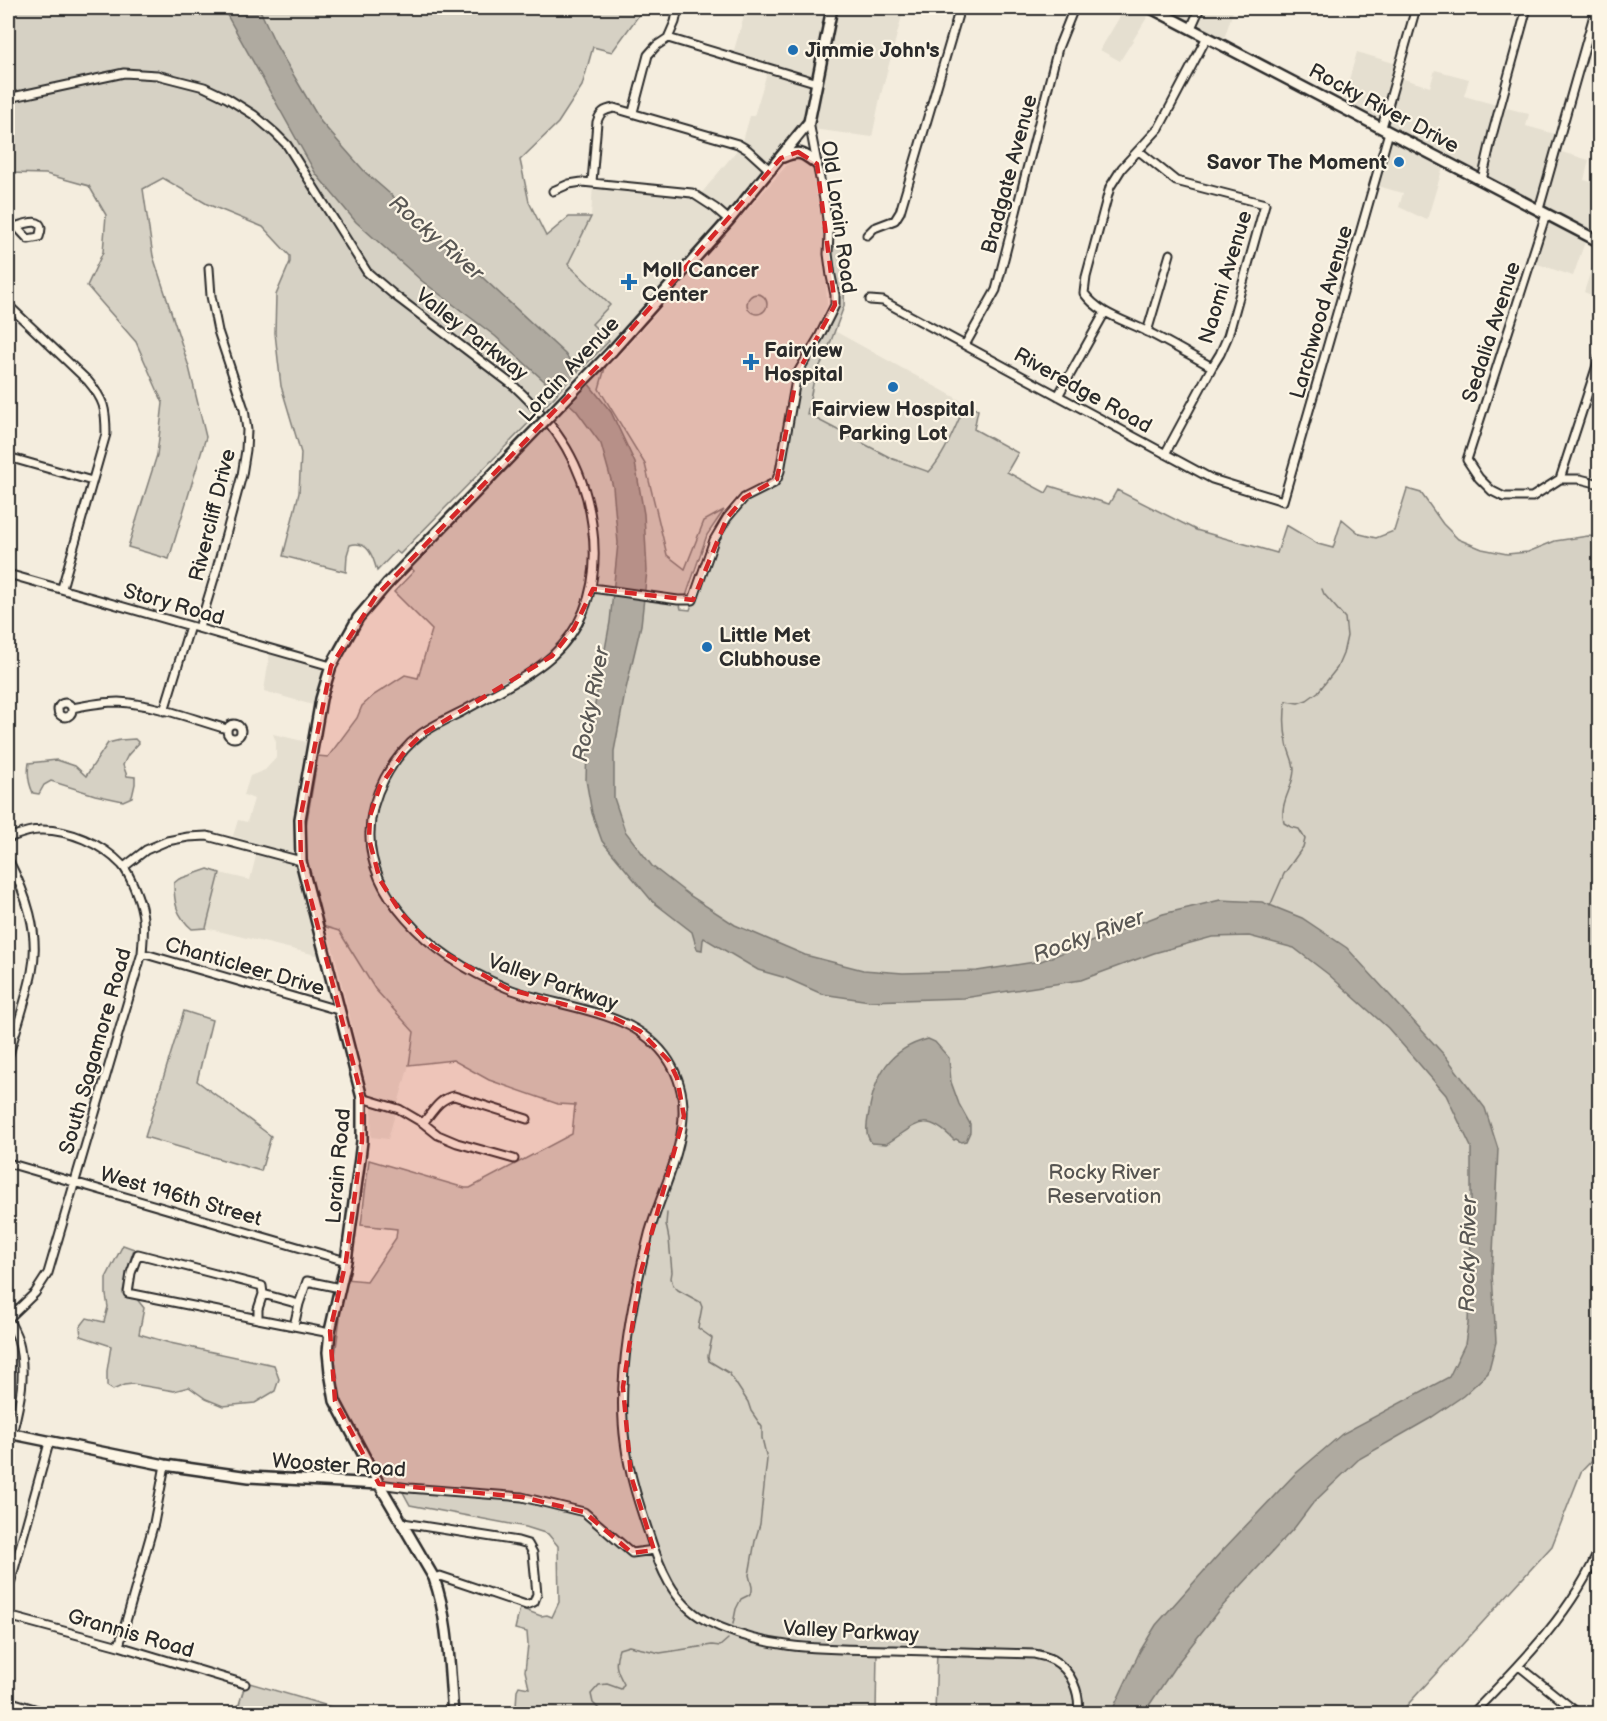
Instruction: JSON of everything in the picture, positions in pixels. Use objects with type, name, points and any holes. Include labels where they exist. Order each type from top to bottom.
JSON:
[{"type":"main road","name":"Lorain Avenue","points":[[387,584],[612,351],[729,220],[809,122],[832,8]]},
{"type":"main road","name":"Rocky River Drive","points":[[1151,8],[1599,242]]},
{"type":"main road","points":[[781,158],[798,152],[817,164]]},
{"type":"main road","name":"Lorain Road","points":[[387,584],[358,618],[331,666],[321,699],[300,819],[301,861],[362,1098],[362,1141],[346,1261],[328,1352],[335,1401],[379,1484],[434,1578],[446,1624],[453,1713]]},
{"type":"main road","name":"Wooster Road","points":[[10,1433],[49,1443],[165,1465],[249,1478],[379,1484]]},
{"type":"street","points":[[633,112],[648,55],[668,38],[678,8]]},
{"type":"street","points":[[867,235],[874,228],[894,220],[900,212],[960,8]]},
{"type":"street","name":"Bradgate Avenue","points":[[965,345],[996,290],[1058,48],[1074,8]]},
{"type":"street","points":[[1191,28],[1200,8]]},
{"type":"street","name":"Larchwood Avenue","points":[[1284,501],[1416,8]]},
{"type":"street","points":[[1482,180],[1492,132],[1527,8]]},
{"type":"street","name":"Sedalia Avenue","points":[[1560,479],[1532,498],[1504,497],[1492,491],[1479,478],[1467,460],[1542,212],[1596,8]]},
{"type":"street","points":[[1207,37],[1159,128],[1122,168],[1110,187],[1086,277],[1084,293],[1091,303],[1105,312],[1212,367]]},
{"type":"street","points":[[668,38],[818,83]]},
{"type":"street","name":"Valley Parkway","points":[[8,98],[124,73],[157,75],[204,87],[227,98],[254,115],[286,145],[367,272],[514,386],[531,401],[555,429],[569,450],[581,476],[591,514],[594,559],[592,588],[584,610],[574,628],[552,656],[519,679],[421,735],[405,751],[380,786],[370,816],[369,839],[373,861],[389,898],[415,929],[432,946],[450,959],[508,988],[614,1018],[640,1031],[669,1061],[677,1078],[683,1098],[684,1116],[673,1164],[650,1231],[640,1275],[631,1320],[623,1387],[623,1419],[631,1476],[654,1550],[671,1589],[688,1609],[704,1620],[780,1646],[1035,1654],[1052,1659],[1064,1668],[1078,1692],[1080,1703],[1078,1713]]},
{"type":"street","points":[[592,182],[599,115],[605,109],[614,108],[738,144],[771,171]]},
{"type":"street","name":"Old Lorain Road","points":[[592,588],[693,600],[714,540],[727,518],[744,498],[774,483],[777,479],[797,374],[835,305],[828,254],[829,234],[826,212],[809,122]]},
{"type":"street","name":"Naomi Avenue","points":[[1139,151],[1176,181],[1265,204],[1228,336],[1165,454]]},
{"type":"street","points":[[553,191],[568,184],[592,182],[692,193],[729,220]]},
{"type":"street","points":[[8,229],[16,227]]},
{"type":"street","points":[[1147,332],[1170,254]]},
{"type":"street","name":"Rivercliff Drive","points":[[199,628],[242,475],[247,430],[239,391],[218,331],[211,296],[209,268]]},
{"type":"street","name":"Riveredge Road","points":[[870,300],[883,301],[1212,479],[1284,501]]},
{"type":"street","points":[[9,310],[88,381],[99,394],[106,413],[106,434],[62,588]]},
{"type":"street","points":[[1058,396],[1105,312]]},
{"type":"street","points":[[1599,356],[1560,479],[1580,479],[1599,484]]},
{"type":"street","points":[[8,457],[92,481]]},
{"type":"street","name":"Story Road","points":[[8,574],[331,666]]},
{"type":"street","points":[[164,711],[190,626]]},
{"type":"street","points":[[72,708],[99,703],[137,704],[227,729]]},
{"type":"street","name":"South Sagamore Road","points":[[8,838],[38,830],[59,832],[100,847],[124,867],[137,894],[144,929],[142,953],[48,1273],[35,1293],[8,1318]]},
{"type":"street","points":[[124,867],[146,850],[167,841],[207,836],[301,861]]},
{"type":"street","points":[[8,859],[29,909],[33,936],[32,970],[8,1058]]},
{"type":"street","name":"Chanticleer Drive","points":[[142,953],[338,1010]]},
{"type":"street","points":[[1599,972],[1597,988],[1599,1002]]},
{"type":"street","points":[[423,1123],[442,1100],[454,1096],[526,1119]]},
{"type":"street","points":[[362,1098],[399,1108],[438,1135],[457,1143],[514,1159]]},
{"type":"street","name":"West 196th Street","points":[[8,1163],[346,1261]]},
{"type":"street","points":[[258,1319],[263,1294],[262,1286],[138,1254],[131,1273],[128,1293],[330,1334]]},
{"type":"street","points":[[294,1326],[307,1281],[340,1288]]},
{"type":"street","points":[[263,1294],[299,1304]]},
{"type":"street","points":[[8,1318],[18,1339],[23,1366],[22,1394],[10,1433]]},
{"type":"street","points":[[8,1591],[49,1443]]},
{"type":"street","points":[[119,1646],[154,1523],[165,1465]]},
{"type":"street","name":"Wooster Road","points":[[379,1484],[522,1497],[584,1512],[632,1553],[654,1550]]},
{"type":"street","points":[[403,1523],[528,1544],[533,1553],[537,1594],[534,1602],[526,1605],[440,1576],[434,1578]]},
{"type":"street","points":[[1472,1713],[1519,1666],[1570,1602],[1599,1547]]},
{"type":"street","name":"Grannis Road","points":[[8,1616],[245,1684]]},
{"type":"street","points":[[1519,1666],[1579,1713]]},
{"type":"street","points":[[8,1701],[51,1713]]},
{"type":"highlighted area","points":[[798,152],[817,164],[835,305],[797,374],[777,479],[744,498],[727,518],[693,600],[593,589],[574,628],[552,656],[421,735],[405,751],[380,786],[370,816],[369,839],[380,880],[401,913],[432,946],[508,989],[614,1018],[640,1031],[669,1061],[677,1078],[684,1116],[640,1275],[623,1387],[631,1476],[654,1550],[632,1553],[584,1512],[522,1497],[379,1484],[335,1401],[330,1331],[346,1261],[362,1141],[362,1098],[301,861],[300,819],[331,666],[376,596],[612,351],[781,158]]},
{"type":"shaded area","points":[[730,8],[831,8],[818,83],[732,57],[744,16],[741,11]]},
{"type":"shaded area","points":[[833,8],[904,8],[872,137],[813,129],[812,120]]},
{"type":"shaded area","points":[[1125,8],[1153,8],[1120,61],[1100,50]]},
{"type":"shaded area","points":[[1156,8],[1234,8],[1223,42]]},
{"type":"shaded area","points":[[1357,52],[1397,64],[1394,76],[1430,87],[1435,70],[1469,79],[1464,96],[1529,114],[1526,126],[1562,136],[1558,151],[1589,160],[1584,180],[1599,184],[1599,246],[1586,239],[1573,276],[1532,262],[1548,213],[1445,160],[1427,220],[1399,207],[1403,193],[1377,186],[1392,131],[1342,104]]},
{"type":"shaded area","points":[[768,70],[816,84],[808,121],[788,147],[614,346],[592,324],[568,264],[591,217],[593,183],[700,195],[742,144],[750,116],[754,116]]},
{"type":"shaded area","name":"Fairview Hospital","points":[[796,158],[804,159],[812,169],[824,235],[827,305],[820,323],[978,410],[945,484],[805,426],[810,397],[790,391],[777,477],[741,493],[724,510],[704,521],[685,570],[667,555],[645,464],[599,389],[605,368],[618,357],[788,164]]},
{"type":"shaded area","points":[[1599,246],[1599,298],[1584,292]]},
{"type":"shaded area","points":[[270,651],[324,667],[316,706],[264,691]]},
{"type":"shaded area","points":[[273,734],[311,743],[297,863],[320,956],[206,928],[220,873],[250,880],[259,844],[233,836],[238,820],[247,822],[254,799],[244,795],[250,776],[265,770],[276,758],[276,742]]},
{"type":"shaded area","points":[[326,927],[339,931],[375,989],[414,1032],[409,1065],[388,1139],[371,1137],[372,1108]]},
{"type":"green space","points":[[8,8],[514,8],[539,11],[563,8],[644,8],[612,52],[593,47],[582,86],[558,123],[520,160],[529,202],[546,236],[569,217],[591,217],[568,264],[610,305],[592,324],[609,341],[400,554],[396,551],[377,571],[369,551],[356,544],[350,545],[346,572],[283,556],[299,493],[301,453],[281,386],[275,333],[276,295],[290,262],[290,256],[263,227],[207,204],[163,178],[143,189],[153,256],[189,367],[206,437],[169,559],[128,547],[157,455],[163,403],[136,342],[87,286],[103,252],[106,215],[89,186],[46,174],[8,173]]},
{"type":"green space","name":"Rocky River Reservation","points":[[841,245],[845,256],[844,306],[825,357],[815,374],[807,414],[893,459],[929,472],[945,448],[966,404],[978,410],[974,429],[1018,453],[1007,472],[1046,493],[1050,486],[1109,504],[1117,490],[1196,530],[1277,553],[1286,525],[1318,544],[1333,548],[1342,519],[1360,534],[1376,538],[1394,531],[1407,489],[1421,493],[1443,524],[1458,539],[1482,549],[1507,554],[1528,552],[1555,541],[1588,536],[1599,537],[1600,976],[1596,1003],[1600,1031],[1600,1452],[1581,1472],[1552,1546],[1400,1713],[935,1713],[937,1651],[877,1651],[876,1713],[532,1714],[516,1707],[519,1686],[529,1688],[525,1671],[527,1632],[515,1629],[520,1608],[541,1616],[552,1617],[559,1602],[558,1546],[548,1534],[526,1527],[410,1505],[399,1485],[379,1483],[332,1379],[345,1279],[367,1281],[396,1238],[397,1229],[361,1225],[369,1160],[470,1188],[572,1134],[575,1105],[558,1104],[489,1080],[453,1060],[409,1065],[414,1032],[375,989],[339,931],[319,925],[301,855],[318,756],[328,757],[357,718],[362,706],[374,695],[405,675],[418,678],[432,630],[394,592],[414,571],[404,561],[605,368],[599,389],[645,464],[667,555],[685,569],[704,521],[724,510],[707,535],[684,602],[679,601],[681,609],[690,610],[715,538],[743,496],[777,483],[782,478],[790,404],[796,375],[837,305],[832,247]]},
{"type":"green space","points":[[757,294],[764,297],[767,304],[764,311],[757,314],[750,311],[747,304],[750,297]]},
{"type":"green space","points":[[135,739],[139,743],[128,755],[123,765],[127,776],[135,777],[132,797],[123,801],[51,781],[44,785],[39,794],[33,793],[28,778],[29,763],[57,760],[75,766],[86,776],[108,743]]},
{"type":"green space","points":[[208,869],[220,873],[206,928],[192,929],[182,919],[177,908],[174,883]]},
{"type":"green space","points":[[184,1011],[212,1020],[197,1081],[271,1136],[261,1171],[145,1137]]},
{"type":"green space","points":[[123,1245],[134,1249],[123,1291],[136,1298],[144,1308],[139,1334],[170,1343],[274,1365],[279,1379],[275,1391],[255,1403],[223,1406],[206,1399],[189,1387],[174,1391],[133,1384],[113,1390],[107,1386],[111,1346],[81,1336],[80,1327],[87,1318],[104,1322],[108,1307],[106,1278]]},
{"type":"green space","points":[[246,1682],[352,1713],[236,1714]]},
{"type":"water","name":"Rocky River","points":[[223,8],[259,8],[277,47],[321,122],[366,173],[427,226],[565,354],[611,412],[635,463],[644,514],[647,571],[641,625],[614,751],[614,798],[625,831],[652,866],[689,895],[735,925],[805,955],[863,970],[903,973],[977,971],[1041,961],[1163,914],[1220,900],[1262,902],[1302,918],[1347,948],[1446,1057],[1485,1108],[1498,1149],[1492,1274],[1496,1342],[1488,1373],[1463,1396],[1429,1419],[1359,1459],[1313,1503],[1295,1527],[1218,1611],[1176,1665],[1144,1713],[1111,1713],[1140,1651],[1156,1625],[1220,1553],[1294,1475],[1342,1434],[1449,1377],[1465,1344],[1468,1324],[1471,1147],[1446,1095],[1388,1028],[1328,974],[1294,948],[1249,936],[1212,937],[1154,953],[1081,980],[964,998],[870,1001],[822,994],[786,978],[758,970],[704,938],[702,950],[697,949],[692,932],[652,901],[602,841],[592,813],[586,780],[587,748],[610,622],[618,543],[613,487],[601,444],[576,410],[495,336],[422,281],[356,222],[316,174]]},
{"type":"water","points":[[928,1039],[935,1042],[949,1058],[951,1082],[970,1124],[970,1132],[966,1141],[954,1140],[943,1130],[927,1123],[912,1127],[886,1144],[872,1143],[867,1133],[867,1125],[875,1086],[880,1075],[886,1065],[903,1049]]},
{"type":"pier","points":[[581,370],[591,383],[568,407],[556,396]]},
{"type":"waterway","points":[[1270,906],[1284,874],[1303,847],[1305,839],[1299,829],[1284,823],[1283,808],[1294,770],[1285,732],[1286,701],[1298,703],[1318,692],[1337,668],[1347,636],[1345,618],[1322,589]]},
{"type":"waterway","points":[[667,1213],[666,1224],[673,1285],[700,1302],[702,1307],[698,1328],[712,1338],[709,1361],[729,1373],[762,1427],[767,1459],[760,1524],[749,1575],[752,1591],[741,1599],[733,1624]]},
{"type":"waterway","points":[[604,1714],[593,1703],[591,1694],[599,1685],[607,1684],[621,1689],[624,1684],[616,1663],[619,1649],[629,1646],[660,1653],[712,1645],[720,1646],[728,1639]]},
{"type":"place","name":"Jimmie John's","points":[[793,50]]},
{"type":"place","name":"Savor The Moment","points":[[1399,162]]},
{"type":"place","name":"Moll Cancer Center","points":[[629,282]]},
{"type":"place","name":"Fairview Hospital","points":[[751,362]]},
{"type":"place","name":"Fairview Hospital Parking Lot","points":[[893,387]]},
{"type":"place","name":"Little Met Clubhouse","points":[[707,647]]}]
